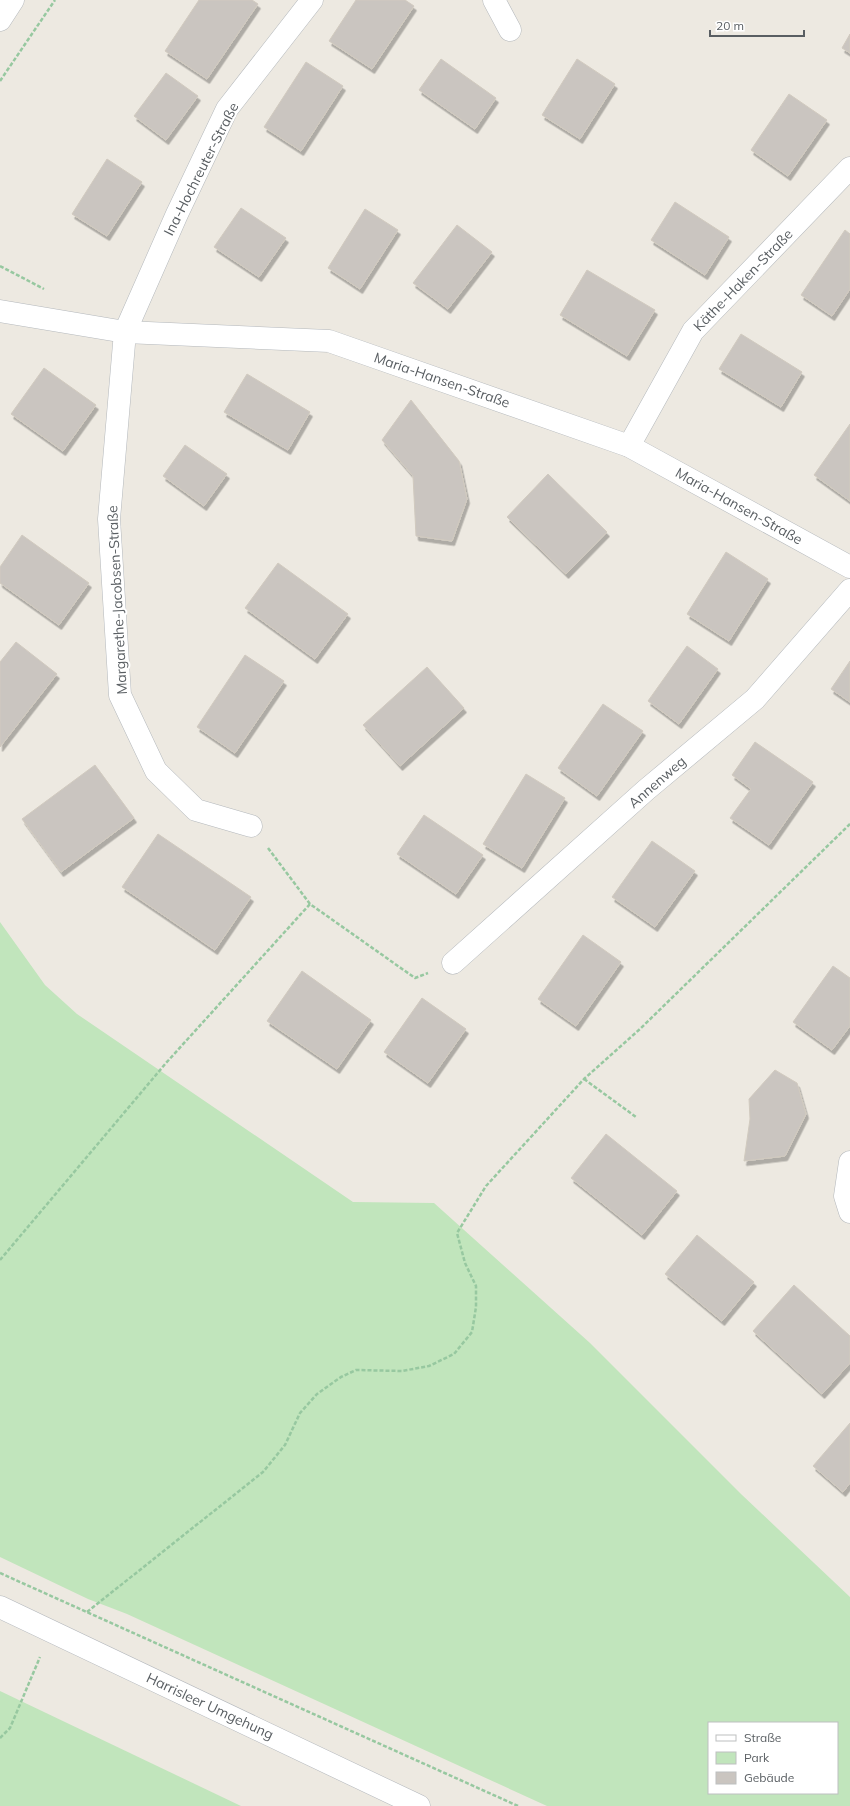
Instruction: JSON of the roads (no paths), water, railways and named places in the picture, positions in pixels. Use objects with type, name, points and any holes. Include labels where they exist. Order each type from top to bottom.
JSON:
[{"type":"street","points":[[0,20],[13,0]]},
{"type":"street","name":"Ina-Hochreuter-Straße","points":[[125,332],[177,214],[227,110],[312,0]]},
{"type":"street","points":[[494,0],[510,30]]},
{"type":"street","name":"Käthe-Haken-Straße","points":[[629,446],[693,331],[850,168]]},
{"type":"street","name":"Maria-Hansen-Straße","points":[[0,311],[125,332],[329,341],[629,446],[850,567]]},
{"type":"street","name":"Margarethe-Jacobsen-Straße","points":[[125,332],[109,519],[120,695],[156,771],[196,810],[251,826]]},
{"type":"street","name":"Annenweg","points":[[453,963],[646,790],[755,699],[850,590]]},
{"type":"street","points":[[850,1162],[845,1196],[850,1212]]},
{"type":"street","name":"Harrisleer Umgehung","points":[[0,1607],[420,1806]]}]
